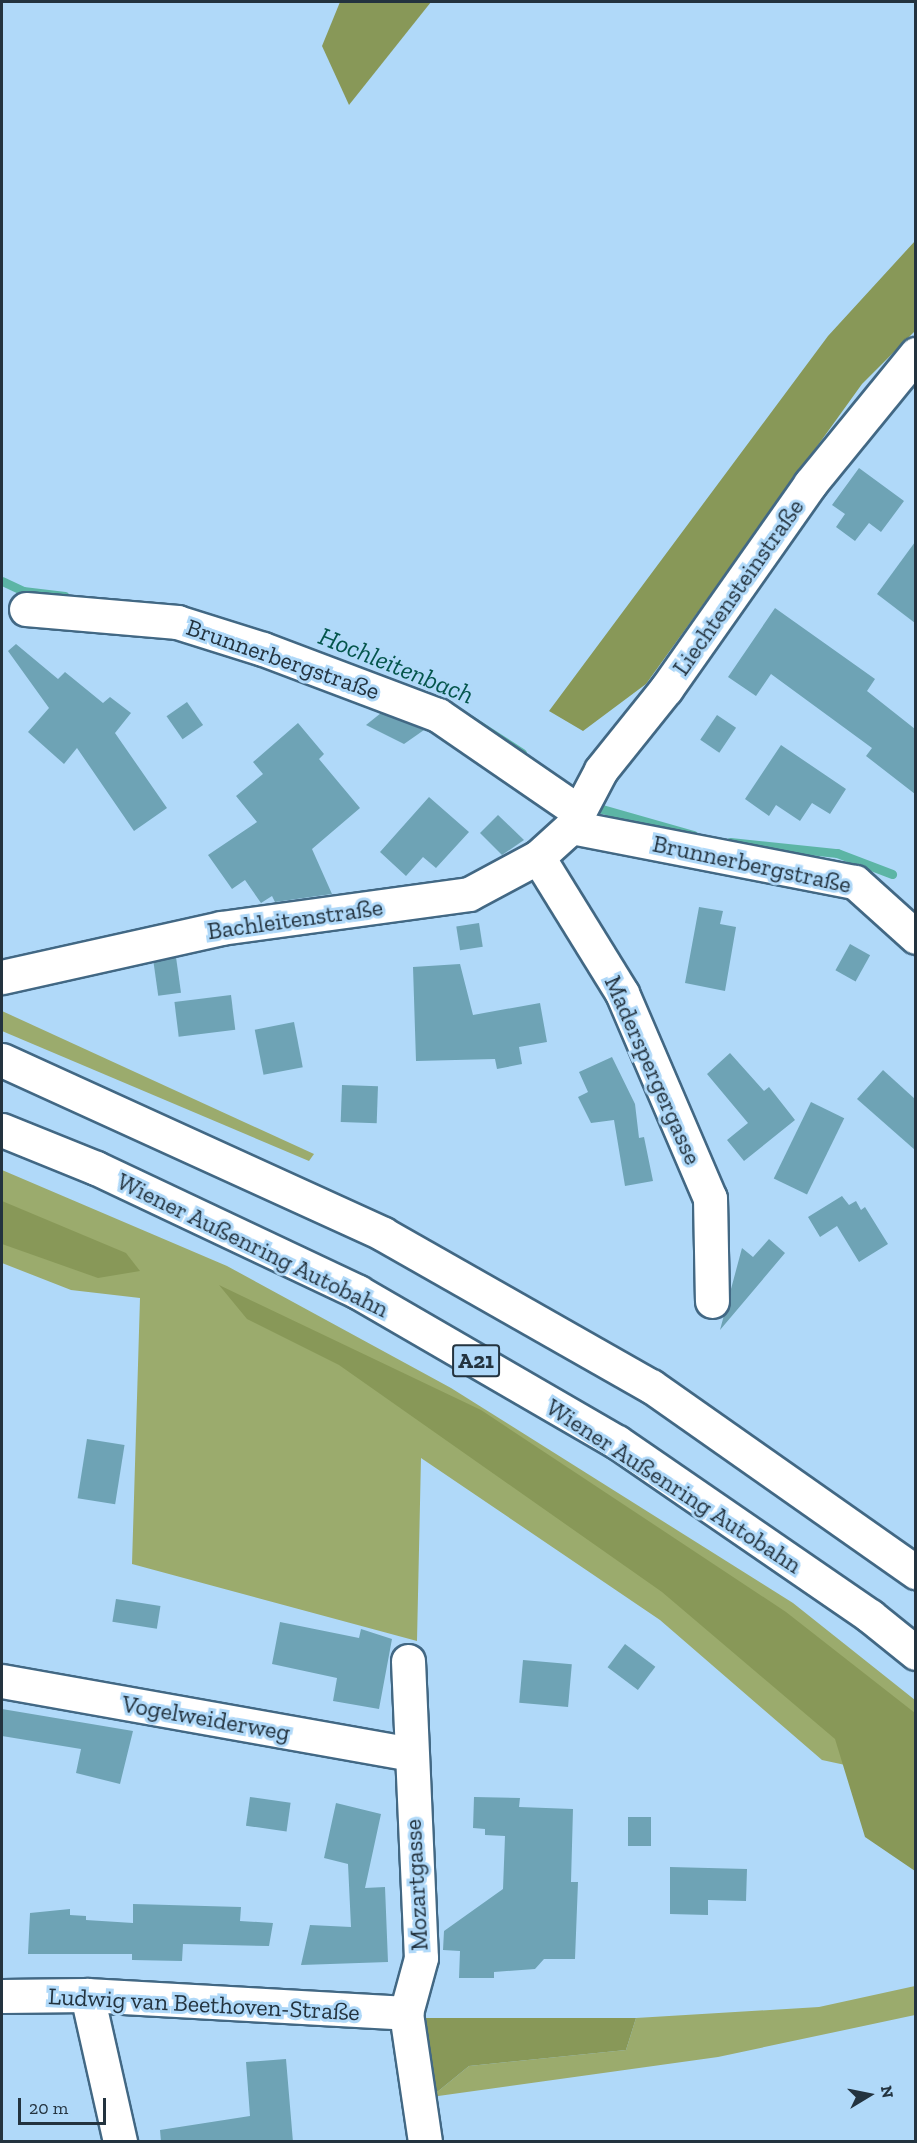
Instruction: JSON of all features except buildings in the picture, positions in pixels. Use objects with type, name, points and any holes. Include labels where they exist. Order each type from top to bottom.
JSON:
[{"type":"main road","name":"Liechtensteinstraße","points":[[583,805],[810,484],[915,354]]},
{"type":"main road","name":"Brunnerbergstraße","points":[[26,609],[177,622],[262,649],[438,716],[583,805],[855,882],[915,937]]},
{"type":"main road","name":"Bachleitenstraße","points":[[2,977],[221,928],[469,894],[537,857],[583,805]]},
{"type":"main road","name":"Maderspergergasse","points":[[537,857],[622,993],[710,1198],[712,1301]]},
{"type":"main road","points":[[2,1060],[383,1234],[651,1386],[915,1572]]},
{"type":"main road","name":"Wiener Außenring Autobahn","points":[[2,1130],[96,1168],[358,1292],[617,1442],[870,1616],[915,1653]]},
{"type":"main road","name":"Mozartgasse","points":[[408,1661],[421,1958],[406,2013],[425,2142]]},
{"type":"main road","name":"Vogelweiderweg","points":[[2,1681],[411,1754]]},
{"type":"main road","points":[[87,1995],[120,2142]]},
{"type":"main road","name":"Ludwig van Beethoven-Straße","points":[[2,1996],[87,1995],[406,2013]]},
{"type":"green space","points":[[340,2],[431,2],[349,105],[322,46]]},
{"type":"green space","points":[[915,241],[915,331],[862,384],[646,684],[583,731],[549,711],[828,336]]},
{"type":"green space","points":[[2,1011],[314,1154],[309,1161],[2,1031]]},
{"type":"green space","points":[[2,1170],[227,1266],[451,1388],[793,1603],[915,1700],[915,1780],[822,1760],[660,1620],[421,1458],[417,1641],[132,1564],[140,1298],[71,1290],[2,1263]]},
{"type":"green space","points":[[2,1201],[126,1253],[140,1271],[98,1278],[2,1244]]},
{"type":"green space","points":[[219,1285],[481,1410],[786,1612],[915,1713],[915,1871],[865,1837],[835,1739],[662,1592],[339,1365],[247,1319]]},
{"type":"green space","points":[[915,1986],[915,2015],[718,2057],[431,2097],[469,2066],[626,2050],[636,2018],[819,2007]]},
{"type":"green space","points":[[426,2018],[636,2018],[626,2050],[469,2066],[431,2097]]},
{"type":"waterway","name":"Hochleitenbach","points":[[2,581],[23,591],[65,596]]},
{"type":"waterway","name":"Hochleitenbach","points":[[454,709],[522,753]]},
{"type":"waterway","name":"Hochleitenbach","points":[[590,801],[602,809],[693,835]]},
{"type":"waterway","name":"Hochleitenbach","points":[[730,842],[837,853],[892,874]]}]
